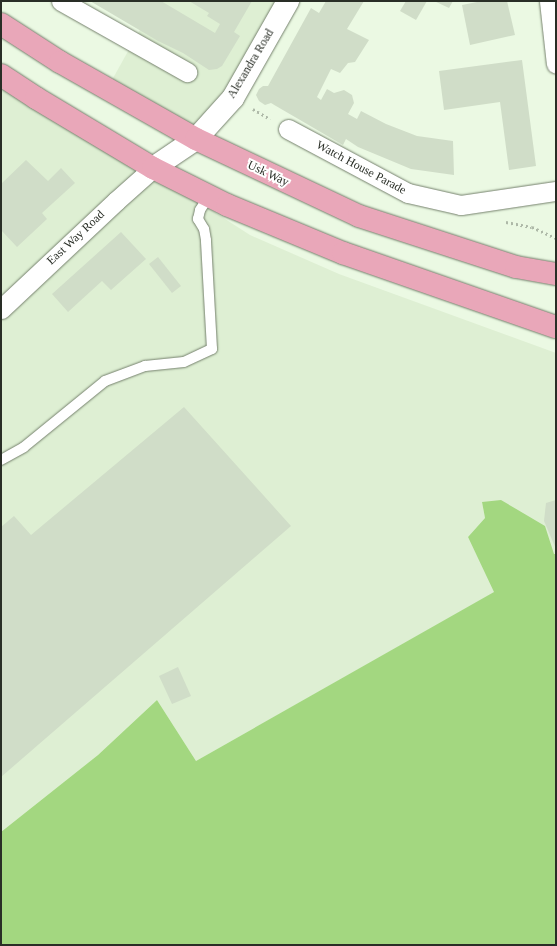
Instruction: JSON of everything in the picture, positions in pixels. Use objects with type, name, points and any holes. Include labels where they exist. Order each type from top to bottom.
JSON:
[{"type":"main road","name":"Usk Way","points":[[1,24],[60,62],[196,138],[359,216],[516,267],[556,274]]},
{"type":"main road","points":[[1,75],[36,98],[153,168],[209,196],[343,253],[556,327]]},
{"type":"street","points":[[61,1],[187,72]]},
{"type":"street","name":"Alexandra Road","points":[[153,168],[196,138],[233,98],[288,1]]},
{"type":"street","points":[[549,1],[556,64]]},
{"type":"street","name":"Watch House Parade","points":[[288,129],[408,193],[461,205],[556,191]]},
{"type":"street","name":"East Way Road","points":[[1,309],[153,168]]},
{"type":"lane","points":[[1,460],[24,448],[105,381],[145,366],[184,362],[212,349],[206,240],[204,229],[198,219],[200,210],[209,196]]},
{"type":"shaded area","points":[[156,1],[288,1],[196,139],[107,89]]},
{"type":"shaded area","points":[[1,75],[250,235],[339,274],[556,353],[556,554],[482,502],[485,518],[468,537],[495,592],[196,761],[157,700],[98,755],[1,832]]},
{"type":"shaded area","points":[[501,500],[545,526],[554,554],[556,554],[556,945],[1,945],[1,832],[98,755],[157,700],[196,761],[494,592],[468,537],[485,518],[482,502]]},
{"type":"building","points":[[90,1],[161,1],[215,33],[220,24],[207,16],[209,13],[189,1],[252,1],[234,32],[240,36],[222,66],[217,69],[209,70],[183,53],[158,41]]},
{"type":"building","points":[[326,1],[364,1],[347,29],[369,40],[355,62],[348,63],[340,73],[331,69],[317,97],[321,100],[327,89],[334,93],[344,90],[352,95],[354,103],[348,114],[357,119],[361,111],[386,124],[417,136],[453,141],[454,175],[411,169],[358,147],[346,139],[343,145],[271,103],[265,105],[259,101],[256,95],[259,89],[263,86],[268,86],[311,8],[319,13]]},
{"type":"building","points":[[406,1],[427,1],[416,20],[400,11]]},
{"type":"building","points":[[434,1],[453,1],[449,8]]},
{"type":"building","points":[[482,1],[507,1],[515,35],[470,45],[462,5]]},
{"type":"building","points":[[522,60],[536,166],[509,170],[500,102],[444,110],[439,71]]},
{"type":"building","points":[[26,160],[48,181],[61,168],[75,183],[42,213],[47,219],[17,247],[1,230],[1,184]]},
{"type":"building","points":[[121,232],[146,259],[111,290],[102,281],[68,312],[52,294]]},
{"type":"building","points":[[158,257],[181,286],[172,293],[149,264]]},
{"type":"building","points":[[184,407],[291,526],[1,777],[1,527],[14,516],[31,535]]},
{"type":"building","points":[[556,500],[556,549],[544,521],[546,503]]},
{"type":"building","points":[[178,667],[191,696],[172,704],[159,676]]}]
